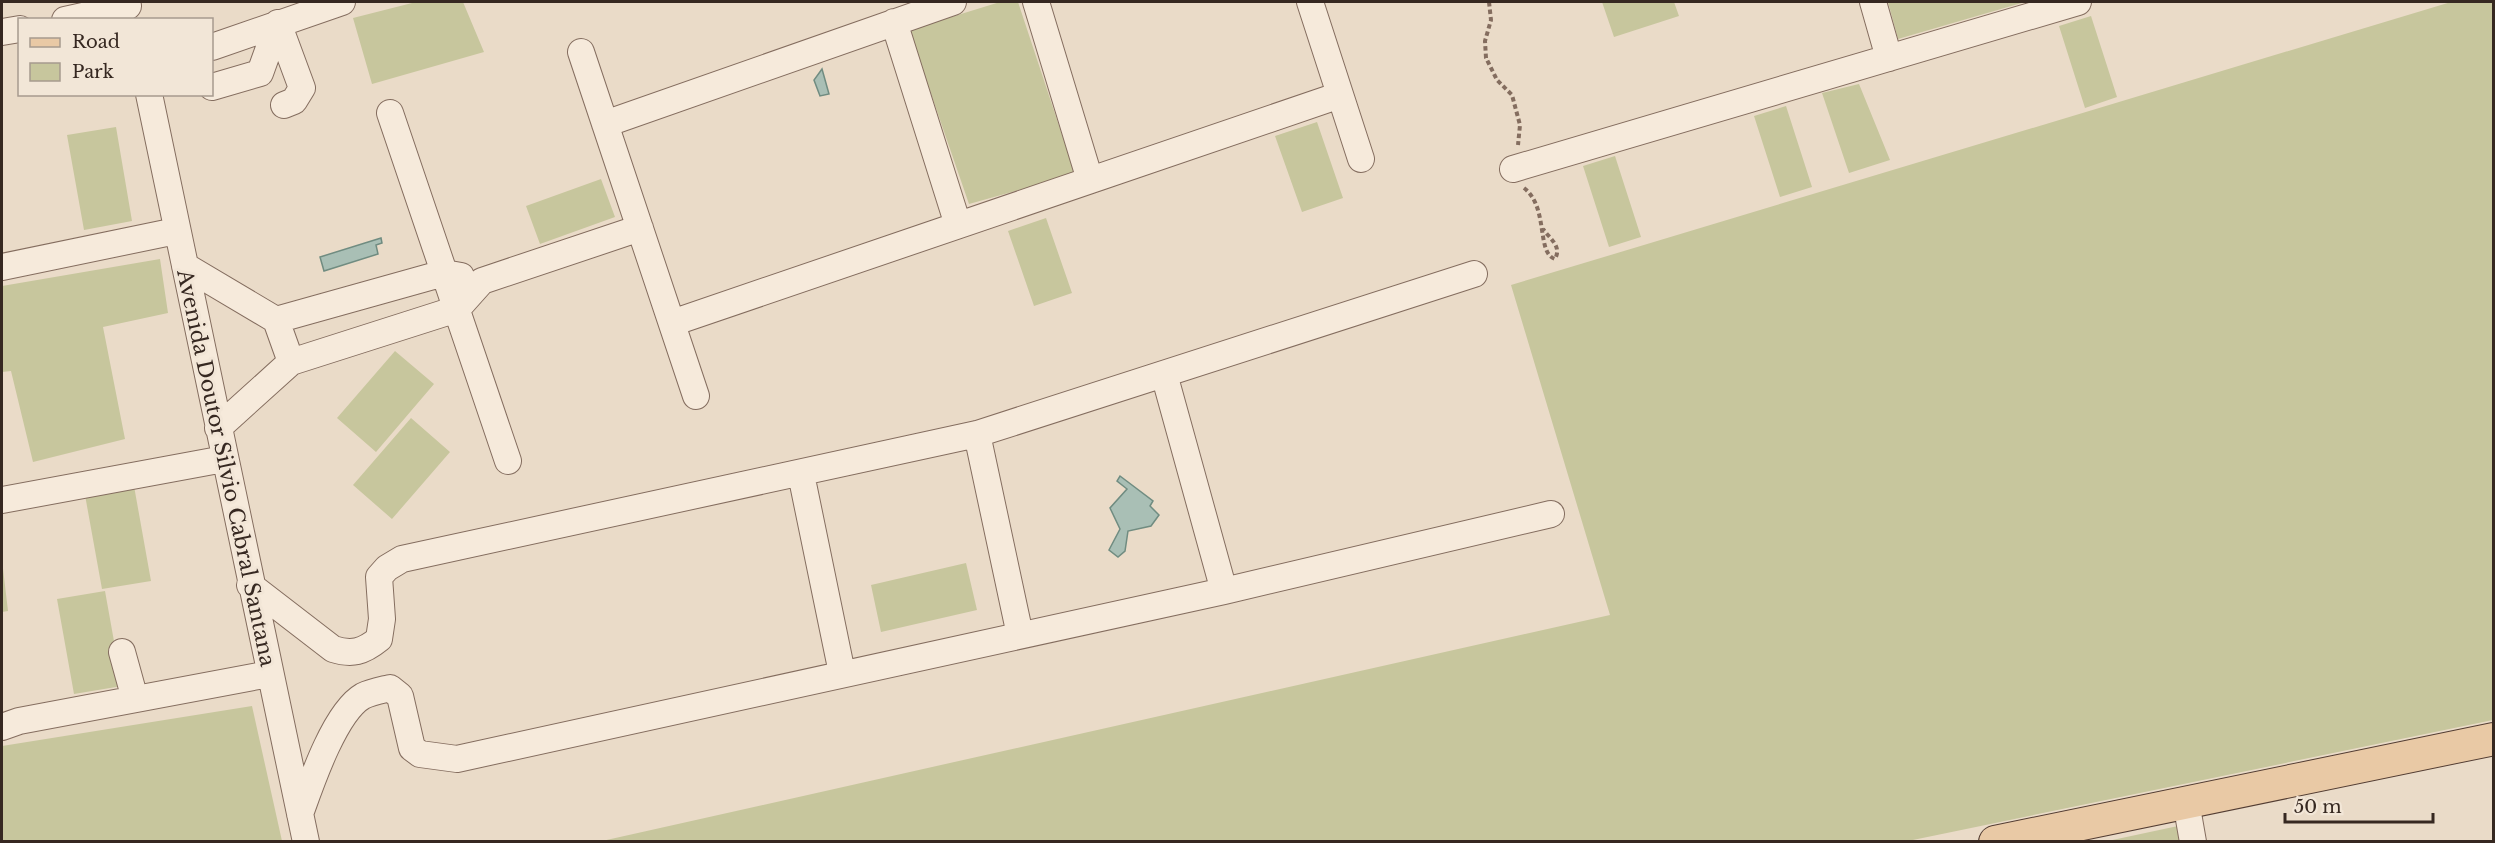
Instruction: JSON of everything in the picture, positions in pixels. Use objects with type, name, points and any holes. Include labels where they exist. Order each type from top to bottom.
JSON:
[{"type":"main road","points":[[1995,842],[2050,836],[2186,802],[2493,739]]},
{"type":"street","points":[[213,46],[342,2]]},
{"type":"street","points":[[605,124],[953,2]]},
{"type":"street","points":[[1036,2],[1090,180]]},
{"type":"street","points":[[1310,2],[1361,159]]},
{"type":"street","points":[[1873,2],[1889,58]]},
{"type":"street","points":[[1513,169],[2078,2]]},
{"type":"street","points":[[76,18],[129,9]]},
{"type":"street","points":[[894,22],[958,225]]},
{"type":"street","points":[[213,87],[260,73],[278,23]]},
{"type":"street","points":[[278,23],[302,88],[294,101],[284,105]]},
{"type":"street","points":[[2,32],[18,29]]},
{"type":"street","points":[[581,52],[696,396]]},
{"type":"street","points":[[672,323],[1340,94]]},
{"type":"street","name":"Avenida Doutor Silvio Cabral Santana","points":[[148,96],[306,842]]},
{"type":"street","points":[[390,113],[508,461]]},
{"type":"street","points":[[218,428],[291,362],[456,309],[482,281],[640,228]]},
{"type":"street","points":[[2,267],[176,231]]},
{"type":"street","points":[[184,266],[276,320],[291,362]]},
{"type":"street","points":[[276,320],[444,273],[482,281]]},
{"type":"street","points":[[250,585],[333,649],[349,654],[367,649],[379,639],[382,619],[379,577],[387,568],[402,559],[977,434],[1474,274]]},
{"type":"street","points":[[1164,374],[1224,591]]},
{"type":"street","points":[[977,434],[1020,635]]},
{"type":"street","points":[[2,500],[224,459]]},
{"type":"street","points":[[801,474],[842,673]]},
{"type":"street","points":[[300,814],[322,755],[341,719],[362,697],[390,688],[400,696],[412,748],[420,754],[457,759],[1224,591],[1551,514]]},
{"type":"street","points":[[122,652],[132,690]]},
{"type":"street","points":[[2,727],[132,690],[269,674]]},
{"type":"street","points":[[2186,802],[2193,842]]},
{"type":"path","points":[[1489,2],[1491,20],[1485,40],[1486,58],[1497,80],[1512,95],[1520,125],[1518,147],[1509,153],[1513,169],[1517,183],[1532,195],[1544,229],[1545,249],[1548,256],[1555,259],[1558,248],[1544,229]]},
{"type":"green space","points":[[416,2],[463,2],[484,52],[372,84],[353,18]]},
{"type":"green space","points":[[1000,2],[1018,2],[1075,174],[969,204],[909,30]]},
{"type":"green space","points":[[1602,2],[1674,2],[1679,16],[1614,37]]},
{"type":"green space","points":[[1888,2],[2025,2],[1898,39]]},
{"type":"green space","points":[[2451,2],[2493,2],[2493,720],[1908,841],[602,841],[1610,615],[1511,285]]},
{"type":"green space","points":[[2091,16],[2117,97],[2085,108],[2059,26]]},
{"type":"green space","points":[[1859,84],[1890,160],[1849,173],[1822,93]]},
{"type":"green space","points":[[1786,106],[1812,187],[1780,197],[1754,116]]},
{"type":"green space","points":[[1317,122],[1343,198],[1302,212],[1275,136]]},
{"type":"green space","points":[[116,127],[132,221],[84,230],[67,135]]},
{"type":"green space","points":[[1615,156],[1641,237],[1609,247],[1583,166]]},
{"type":"green space","points":[[601,179],[615,217],[540,244],[526,206]]},
{"type":"green space","points":[[1046,218],[1072,293],[1034,306],[1008,231]]},
{"type":"green space","points":[[160,259],[168,313],[103,327],[125,439],[33,462],[11,371],[2,372],[2,286]]},
{"type":"green space","points":[[395,351],[434,384],[376,452],[337,418]]},
{"type":"green space","points":[[411,418],[450,452],[392,519],[353,485]]},
{"type":"green space","points":[[134,486],[151,581],[102,589],[85,495]]},
{"type":"green space","points":[[2,560],[8,611],[2,612]]},
{"type":"green space","points":[[966,563],[977,610],[881,632],[871,585]]},
{"type":"green space","points":[[105,591],[122,686],[74,694],[57,599]]},
{"type":"green space","points":[[252,706],[282,841],[2,841],[2,746]]},
{"type":"green space","points":[[2178,826],[2181,840],[2103,842]]},
{"type":"shaded area","points":[[822,69],[829,94],[820,96],[814,80]]},
{"type":"shaded area","points":[[381,238],[382,243],[376,245],[378,254],[324,271],[320,257]]},
{"type":"shaded area","points":[[1120,476],[1153,501],[1150,506],[1159,515],[1151,526],[1128,531],[1125,551],[1118,557],[1109,550],[1120,529],[1110,508],[1127,489],[1117,481]]}]
